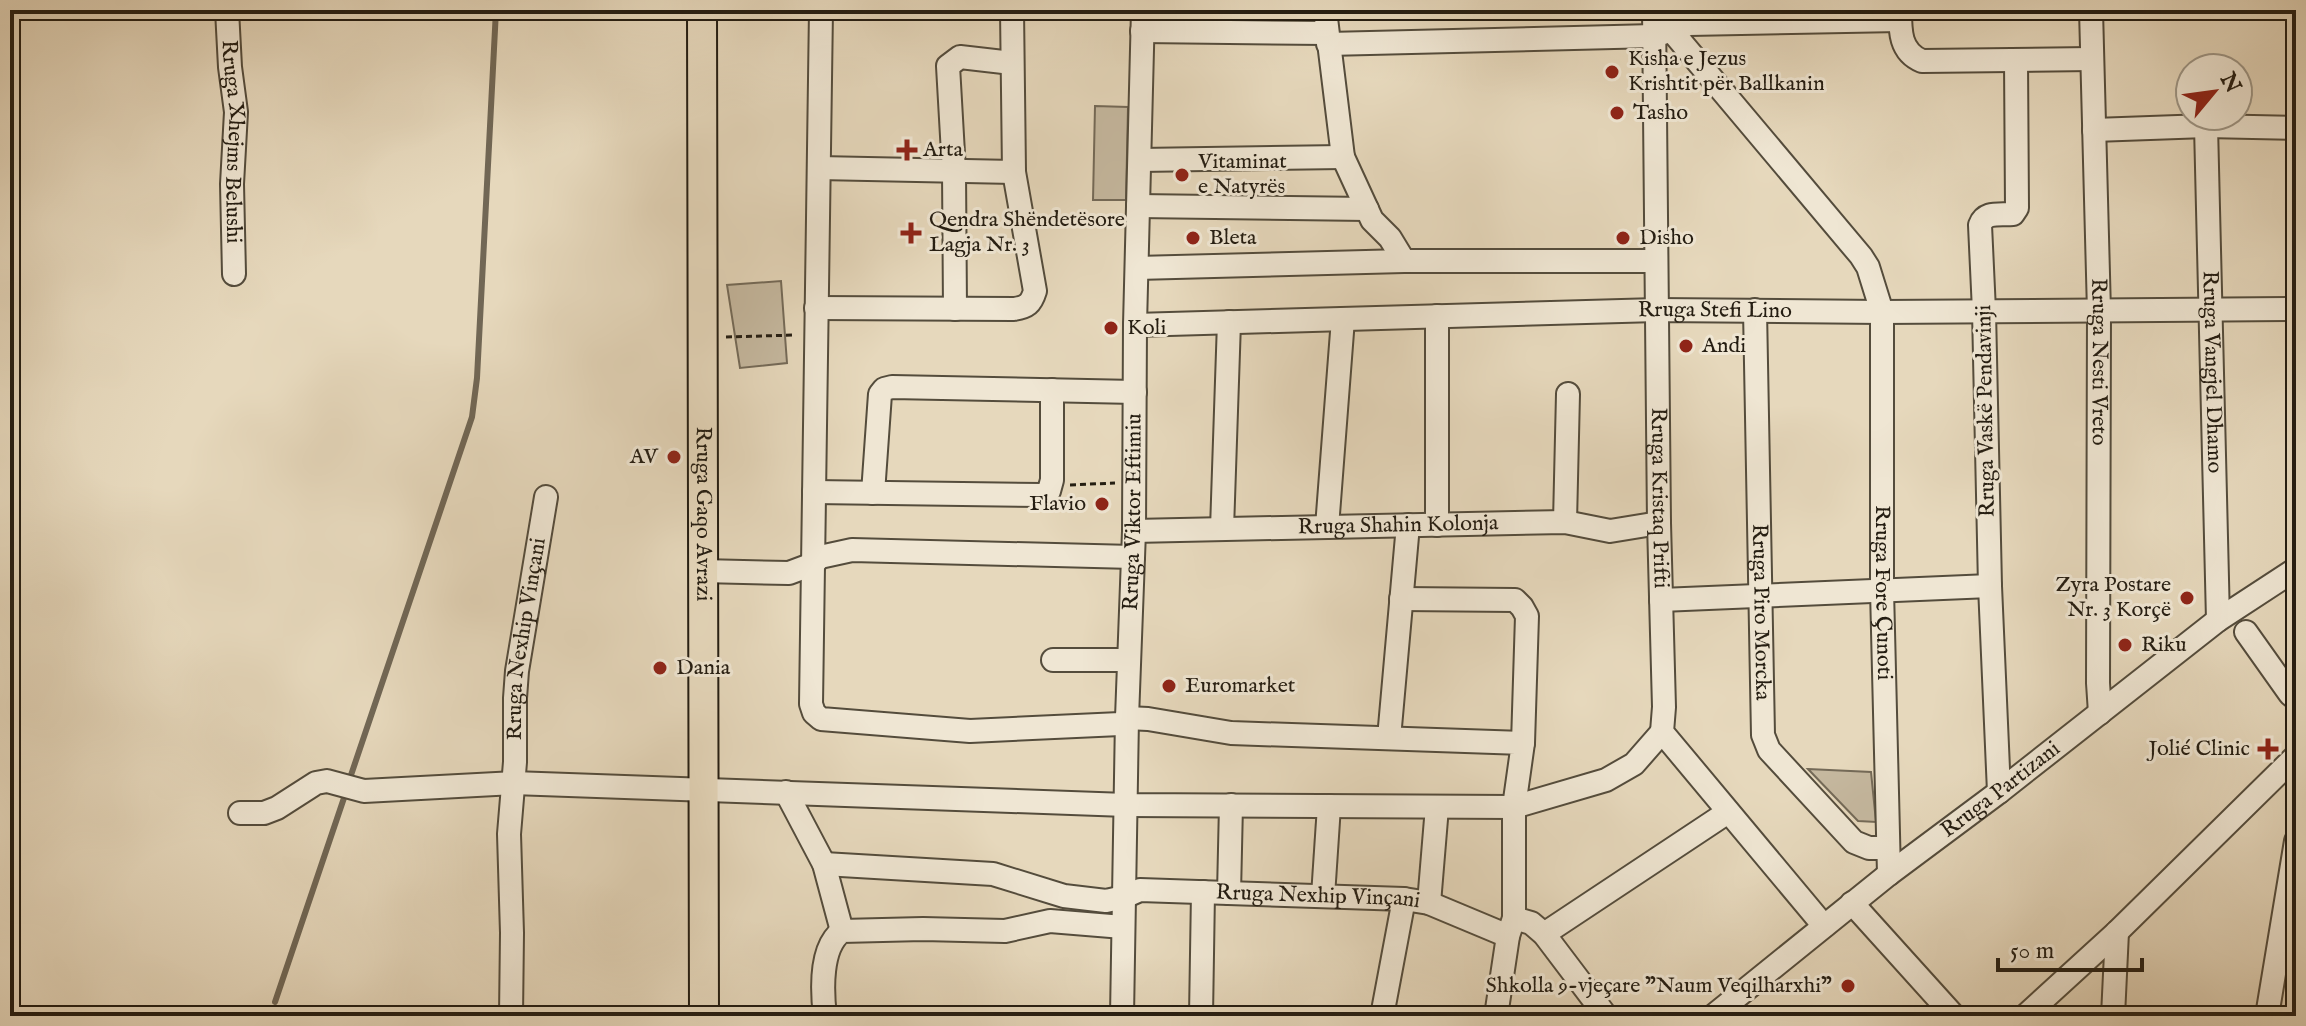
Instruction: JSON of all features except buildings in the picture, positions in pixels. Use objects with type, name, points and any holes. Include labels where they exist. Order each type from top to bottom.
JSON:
[{"type":"main road","name":"Rruga Gaqo Avrazi","points":[[702,10],[704,1016]]},
{"type":"street","name":"Rruga Xhejms Belushi","points":[[227,10],[236,112],[232,184],[234,274]]},
{"type":"street","points":[[821,10],[811,704],[814,713],[821,719],[970,731],[1120,724],[1127,718],[1231,733],[1523,743]]},
{"type":"street","points":[[816,308],[1014,309],[1027,307],[1032,301],[1035,291],[1014,172],[1012,10]]},
{"type":"street","points":[[1325,10],[1343,157],[1372,220],[1390,238],[1404,261]]},
{"type":"street","name":"Rruga Kristaq Prifti","points":[[1654,10],[1663,33],[1656,261],[1662,732]]},
{"type":"street","name":"Rruga Nesti Vreto","points":[[2091,10],[2099,312],[2100,713]]},
{"type":"street","points":[[1142,21],[1327,39],[1663,33],[1689,24],[1900,15],[1904,47],[1911,57],[1922,61],[2092,59]]},
{"type":"street","name":"Rruga Viktor Eftimiu","points":[[1122,1016],[1142,21]]},
{"type":"street","name":"Rruga Fore Çunoti","points":[[1663,33],[1861,256],[1868,267],[1882,312],[1882,590],[1889,874]]},
{"type":"street","points":[[955,309],[954,171],[948,66],[960,57],[1012,63]]},
{"type":"street","name":"Rruga Vaskë Pendavinji","points":[[1999,792],[1980,225],[1987,215],[2013,214],[2017,208],[2016,60]]},
{"type":"street","points":[[2094,130],[2174,127]]},
{"type":"street","points":[[2254,127],[2296,128]]},
{"type":"street","name":"Rruga Vangjel Dhamo","points":[[2206,132],[2218,620]]},
{"type":"street","points":[[1140,160],[1343,157]]},
{"type":"street","points":[[819,168],[1014,172]]},
{"type":"street","points":[[1138,206],[1367,209]]},
{"type":"street","points":[[1137,268],[1404,261],[1656,261]]},
{"type":"street","name":"Rruga Stefi Lino","points":[[1135,325],[1657,310],[2099,312],[2296,309]]},
{"type":"street","name":"Rruga Piro Morcka","points":[[1755,310],[1763,735],[1769,750],[1854,842],[1869,848],[1888,848]]},
{"type":"street","points":[[1437,316],[1437,525]]},
{"type":"street","points":[[1327,527],[1343,319]]},
{"type":"street","points":[[1222,529],[1229,322]]},
{"type":"street","points":[[873,493],[880,394],[884,389],[1135,392]]},
{"type":"street","points":[[814,492],[1042,495],[1051,486],[1052,390]]},
{"type":"street","points":[[1565,522],[1568,394]]},
{"type":"street","name":"Rruga Nexhip Vinçani","points":[[511,1016],[509,834],[515,762],[515,698],[546,497]]},
{"type":"street","name":"Rruga Shahin Kolonja","points":[[1134,531],[1565,522],[1610,531],[1659,523]]},
{"type":"street","points":[[1389,738],[1408,525]]},
{"type":"street","points":[[702,571],[789,573],[813,564],[820,557],[852,550],[1133,557]]},
{"type":"street","name":"Rruga Partizani","points":[[1713,1016],[1852,903],[2218,620],[2295,567]]},
{"type":"street","points":[[1661,600],[1990,586]]},
{"type":"street","points":[[1401,599],[1515,600],[1527,616],[1523,743],[1514,807],[1511,927],[1496,1016]]},
{"type":"street","points":[[2246,632],[2296,699]]},
{"type":"street","points":[[1053,660],[1129,660]]},
{"type":"street","points":[[240,813],[264,813],[321,782],[364,791],[513,783],[1126,805],[1514,807],[1606,780],[1634,764],[1662,732],[1824,926]]},
{"type":"street","points":[[2025,1016],[2117,932],[2296,756]]},
{"type":"street","points":[[786,792],[824,864],[842,931]]},
{"type":"street","points":[[1229,893],[1231,805]]},
{"type":"street","points":[[1323,896],[1329,806]]},
{"type":"street","points":[[1429,903],[1437,807]]},
{"type":"street","points":[[1606,1016],[1544,934],[1728,812]]},
{"type":"street","points":[[2267,1016],[2293,889],[2296,841]]},
{"type":"street","name":"Rruga Nexhip Vinçani","points":[[824,864],[993,874],[1064,896],[1106,901],[1140,890],[1404,899],[1429,903],[1511,927],[1531,923],[1544,934]]},
{"type":"street","points":[[1201,1016],[1203,892]]},
{"type":"street","points":[[1382,1016],[1404,899]]},
{"type":"street","points":[[1852,903],[1954,1016]]},
{"type":"street","points":[[825,1016],[823,999],[827,949],[833,937],[842,931],[1005,931],[1050,921],[1123,927]]},
{"type":"street","points":[[2113,1016],[2117,932]]},
{"type":"path","points":[[715,337],[788,335]]},
{"type":"path","points":[[1051,486],[1134,483]]},
{"type":"shaded area","points":[[1095,106],[1128,107],[1126,200],[1093,200]]},
{"type":"shaded area","points":[[781,281],[787,363],[740,368],[727,285]]},
{"type":"shaded area","points":[[1808,769],[1871,772],[1876,822],[1858,821]]},
{"type":"waterway","points":[[349,781],[472,417],[477,378],[496,10]]},
{"type":"waterway","points":[[275,1002],[346,792]]},
{"type":"place","name":"Kisha e Jezus Krishtit për Ballkanin","points":[[1612,72]]},
{"type":"place","name":"Tasho","points":[[1617,113]]},
{"type":"place","name":"Arta","points":[[907,150]]},
{"type":"place","name":"Vitaminat e Natyrës","points":[[1182,175]]},
{"type":"place","name":"Qendra Shëndetësore Lagja Nr. 3","points":[[911,233]]},
{"type":"place","name":"Bleta","points":[[1193,238]]},
{"type":"place","name":"Disho","points":[[1623,238]]},
{"type":"place","name":"Koli","points":[[1111,328]]},
{"type":"place","name":"Andi","points":[[1686,346]]},
{"type":"place","name":"AV","points":[[674,457]]},
{"type":"place","name":"Flavio","points":[[1102,504]]},
{"type":"place","name":"Zyra Postare Nr. 3 Korçë","points":[[2187,598]]},
{"type":"place","name":"Riku","points":[[2125,645]]},
{"type":"place","name":"Dania","points":[[660,668]]},
{"type":"place","name":"Euromarket","points":[[1169,686]]},
{"type":"place","name":"Jolié Clinic","points":[[2268,749]]},
{"type":"place","name":"Shkolla 9-vjeçare \"Naum Veqilharxhi\"","points":[[1848,986]]}]
